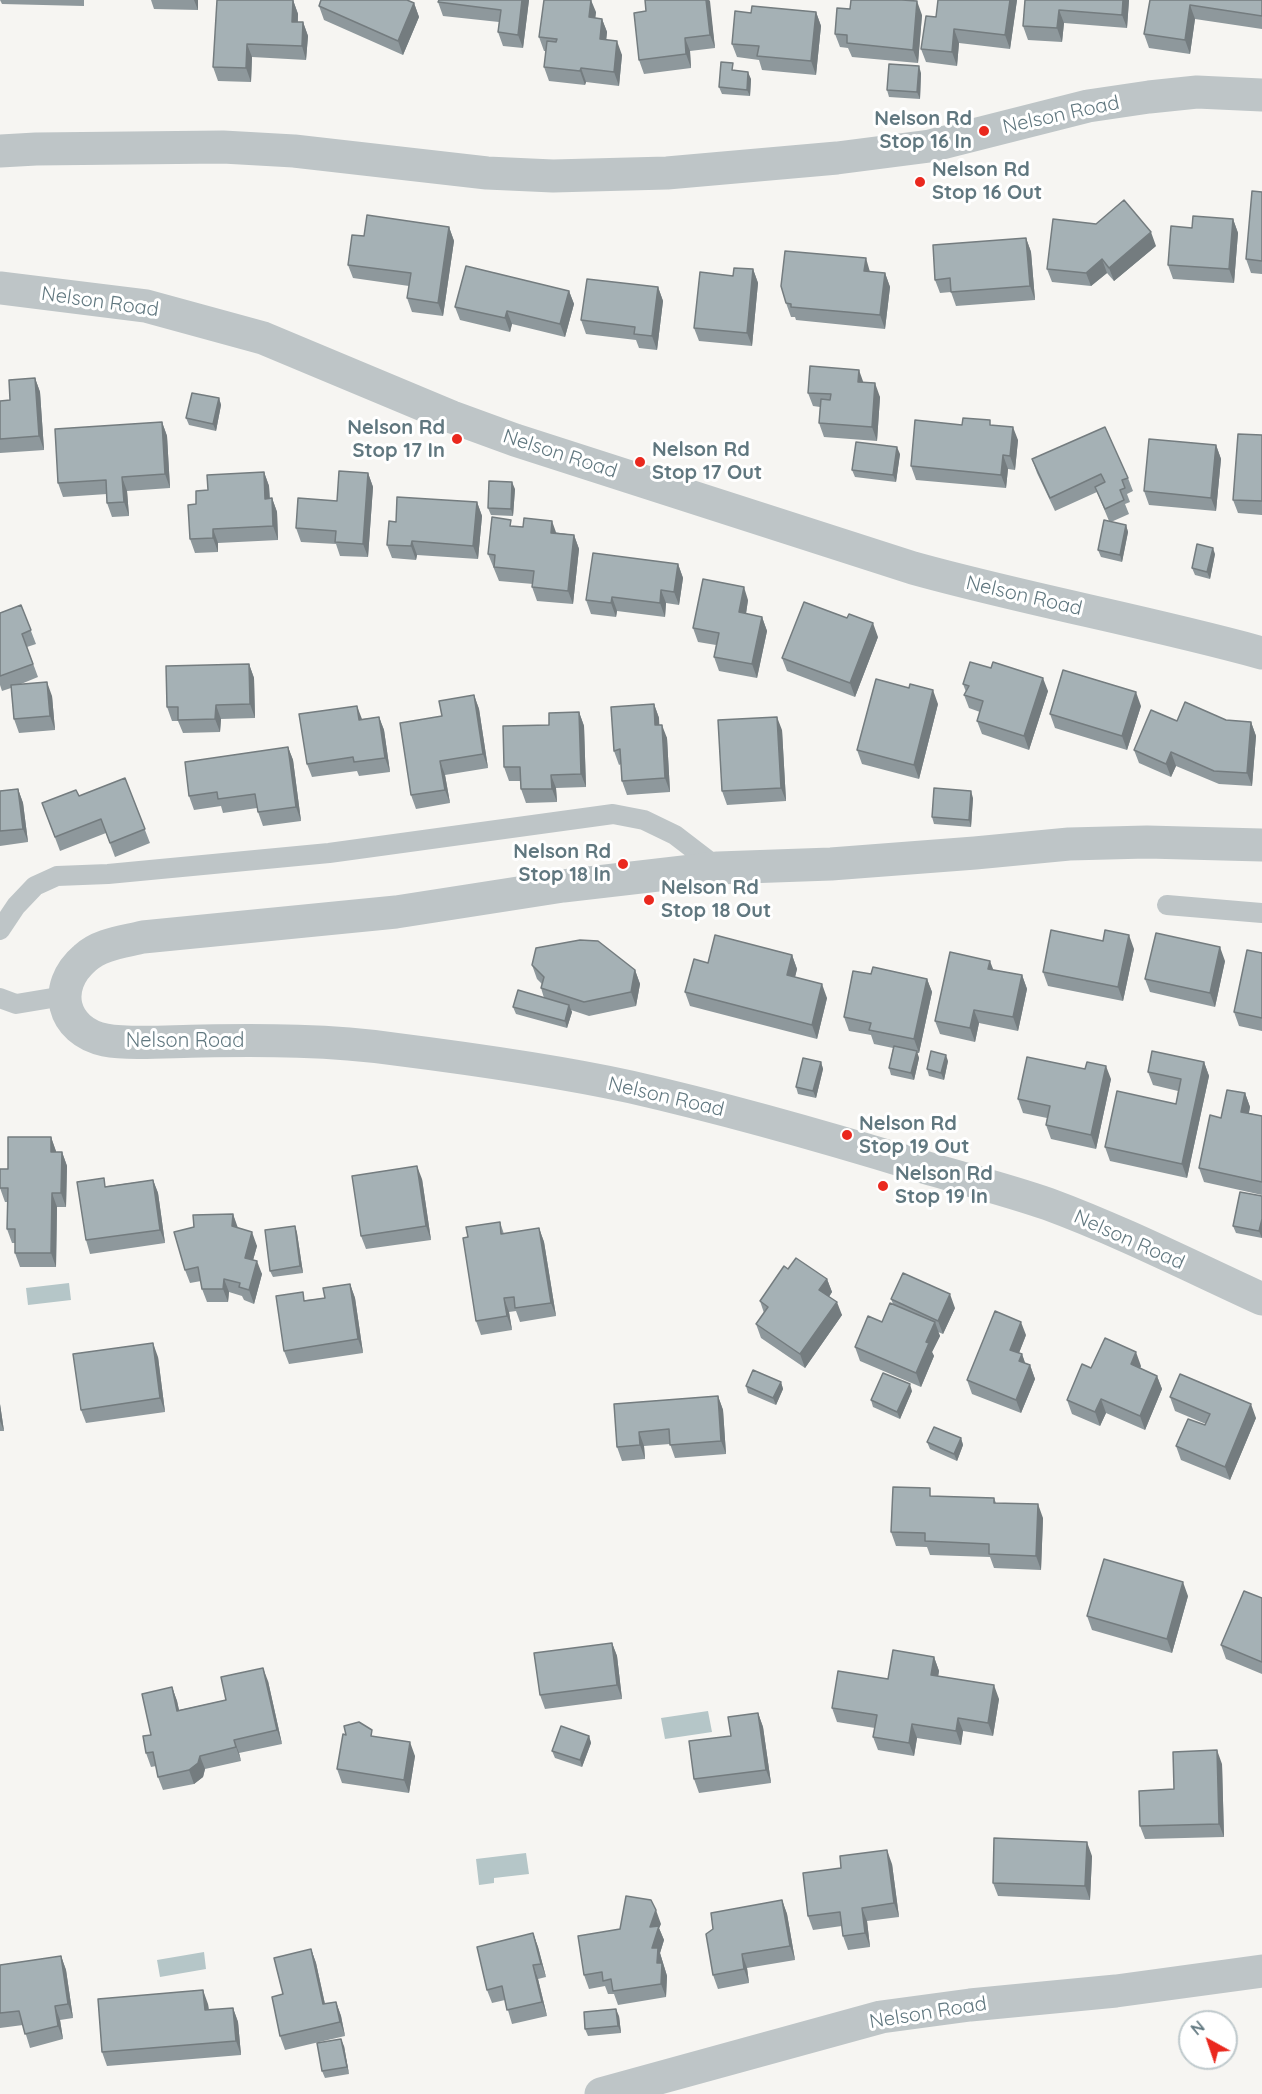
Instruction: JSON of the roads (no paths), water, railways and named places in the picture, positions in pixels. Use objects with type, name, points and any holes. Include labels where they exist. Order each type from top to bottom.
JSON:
[{"type":"street","name":"Nelson Road","points":[[0,151],[223,147],[294,151],[487,173],[554,176],[667,173],[837,158],[930,146],[1088,106],[1149,97],[1197,92],[1262,95]]},
{"type":"street","name":"Nelson Road","points":[[0,288],[146,306],[262,338],[452,417],[515,440],[913,568],[961,582],[1201,636],[1262,653]]},
{"type":"street","points":[[64,996],[69,980],[84,958],[94,951],[113,944],[142,937],[396,912],[563,886],[718,868],[853,862],[1069,844],[1147,842],[1262,845]]},
{"type":"street","name":"Nelson Road","points":[[64,996],[66,1008],[76,1026],[85,1033],[111,1041],[272,1040],[388,1048],[526,1067],[630,1087],[806,1132],[1049,1204],[1262,1299]]},
{"type":"street","name":"Nelson Road","points":[[601,2094],[881,2017],[970,2004],[1116,1991],[1262,1971]]},
{"type":"lane","points":[[0,930],[16,906],[35,886],[57,876],[108,874],[328,853],[613,814],[644,820],[675,835],[718,868]]},
{"type":"lane","points":[[1167,905],[1262,914]]},
{"type":"lane","points":[[5,1003],[64,996]]},
{"type":"place","name":"Nelson Rd Stop 16 In","points":[[984,131]]},
{"type":"place","name":"Nelson Rd Stop 16 Out","points":[[920,182]]},
{"type":"place","name":"Nelson Rd Stop 17 In","points":[[457,439]]},
{"type":"place","name":"Nelson Rd Stop 17 Out","points":[[640,462]]},
{"type":"place","name":"Nelson Rd Stop 18 In","points":[[623,864]]},
{"type":"place","name":"Nelson Rd Stop 18 Out","points":[[649,900]]},
{"type":"place","name":"Nelson Rd Stop 19 Out","points":[[847,1135]]},
{"type":"place","name":"Nelson Rd Stop 19 In","points":[[883,1186]]}]
